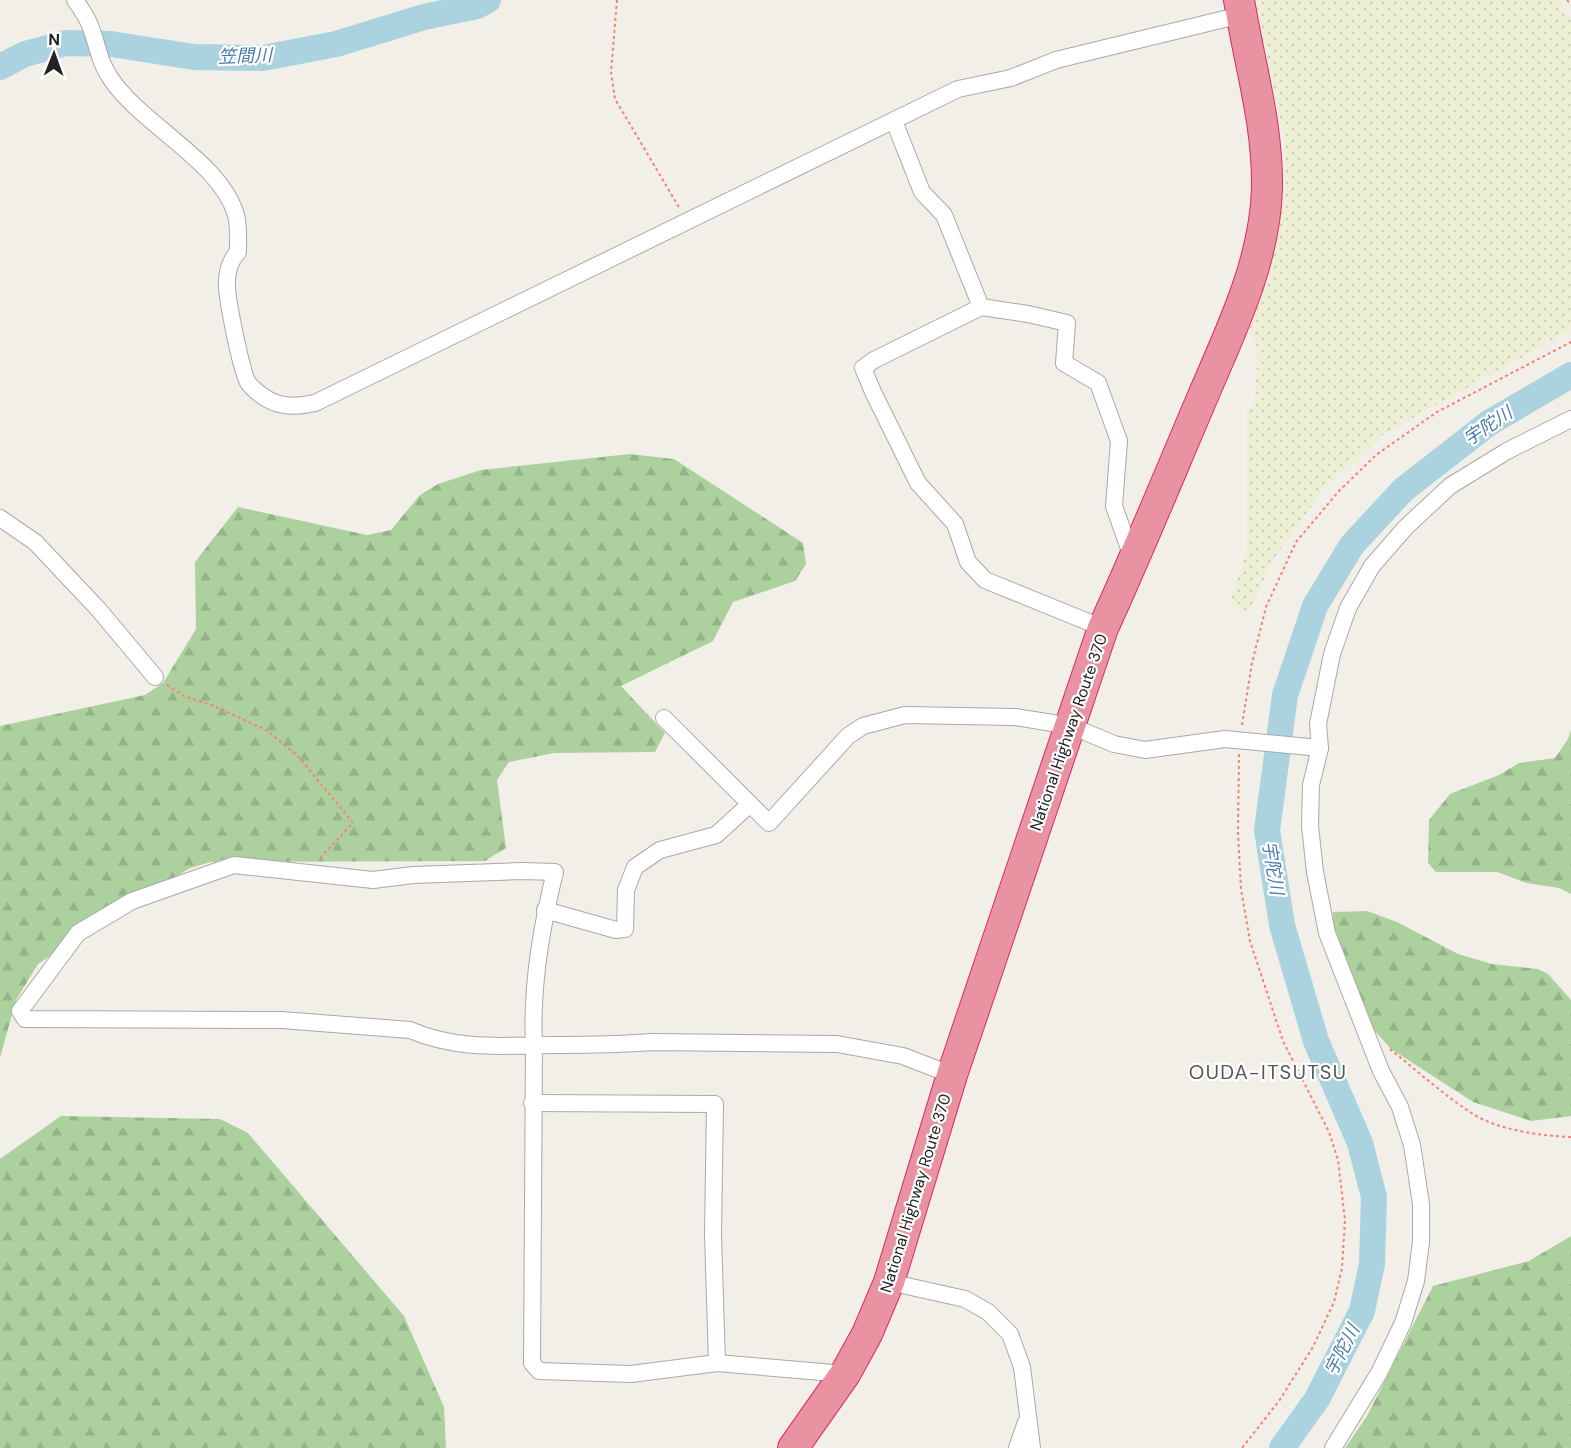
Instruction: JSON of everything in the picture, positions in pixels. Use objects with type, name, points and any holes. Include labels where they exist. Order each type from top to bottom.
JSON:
[{"type":"highway","name":"National Highway Route 370","points":[[793,1448],[845,1374],[867,1334],[888,1282],[952,1075],[1103,628],[1134,561],[1239,309],[1258,255],[1267,190],[1266,153],[1258,96],[1240,8]]},
{"type":"street","points":[[75,0],[91,26],[98,54],[111,78],[128,100],[206,170],[227,192],[237,217],[238,252],[232,259],[226,285],[239,357],[248,382],[272,403],[295,408],[315,404],[958,89],[1011,78],[1056,60],[1240,8]]},
{"type":"street","points":[[894,121],[922,192],[944,215],[981,307]]},
{"type":"street","points":[[1103,628],[985,580],[968,562],[955,524],[918,483],[863,368],[874,360],[981,307],[1028,314],[1067,324],[1064,363],[1098,383],[1119,441],[1114,506],[1134,561]]},
{"type":"street","points":[[1333,1448],[1379,1373],[1403,1323],[1416,1281],[1421,1242],[1421,1204],[1412,1145],[1400,1107],[1381,1071],[1327,933],[1315,872],[1310,826],[1311,785],[1318,724],[1332,654],[1348,608],[1372,566],[1406,526],[1450,486],[1508,451],[1571,419]]},
{"type":"street","points":[[0,518],[35,542],[99,610],[155,677]]},
{"type":"street","points":[[664,718],[769,823],[848,736],[863,726],[905,715],[1014,717],[1071,726],[1114,744],[1145,750],[1225,739],[1317,747]]},
{"type":"street","points":[[545,910],[616,930],[625,929],[626,890],[635,867],[660,850],[716,835],[750,804]]},
{"type":"street","points":[[845,1374],[717,1363],[632,1374],[539,1371],[532,1363],[534,1045],[532,1011],[545,910],[555,872],[412,875],[373,880],[234,865],[132,900],[78,933],[20,1011],[25,1019],[282,1020],[410,1030],[425,1037],[460,1045],[534,1045],[624,1044],[651,1042],[837,1044],[903,1056],[952,1075]]},
{"type":"street","points":[[532,1103],[715,1104],[713,1234],[717,1363]]},
{"type":"street","points":[[888,1282],[965,1299],[988,1312],[1010,1334],[1022,1367],[1032,1448]]},
{"type":"street","points":[[1017,1448],[1027,1418]]},
{"type":"path","points":[[617,0],[611,72],[615,99],[688,222]]},
{"type":"path","points":[[1567,0],[1571,6]]},
{"type":"path","points":[[155,677],[184,696],[216,707],[266,730],[297,754],[350,817],[352,823],[305,873]]},
{"type":"path","points":[[1365,1030],[1475,1115],[1503,1126],[1549,1137],[1571,1137]]},
{"type":"green space","points":[[1255,0],[1559,0],[1571,19],[1571,330],[1384,434],[1322,492],[1272,561],[1249,613],[1230,603],[1247,551],[1247,407],[1254,408],[1258,351],[1249,330],[1269,275],[1285,189],[1284,139]]},
{"type":"green space","points":[[630,454],[674,459],[803,543],[806,564],[795,581],[733,602],[713,641],[621,686],[665,733],[655,752],[554,753],[509,762],[497,780],[506,848],[485,861],[211,862],[190,868],[38,964],[16,1000],[0,1058],[0,726],[145,695],[163,683],[196,629],[195,562],[238,507],[367,535],[391,530],[420,495],[438,484],[481,470]]},
{"type":"green space","points":[[1571,730],[1571,894],[1559,888],[1527,883],[1497,872],[1436,872],[1428,863],[1429,820],[1450,794],[1499,775],[1519,763],[1555,758],[1568,739]]},
{"type":"green space","points":[[1367,911],[1397,922],[1458,954],[1492,964],[1538,969],[1548,974],[1571,1000],[1571,1116],[1531,1121],[1473,1102],[1391,1049],[1372,1028],[1332,930],[1333,912]]},
{"type":"green space","points":[[61,1116],[220,1119],[248,1133],[404,1316],[444,1407],[446,1448],[0,1448],[0,1159]]},
{"type":"green space","points":[[1571,1236],[1571,1448],[1345,1448],[1367,1416],[1433,1286],[1529,1261]]},
{"type":"waterway","name":"笠間川","points":[[0,67],[25,54],[66,43],[111,44],[194,57],[263,58],[336,44],[424,17],[477,6],[488,0]]},
{"type":"waterway","name":"宇陀川","points":[[1282,1448],[1317,1399],[1362,1311],[1372,1264],[1374,1197],[1360,1143],[1316,1041],[1282,925],[1267,830],[1285,695],[1315,606],[1352,545],[1403,490],[1489,423],[1571,375]]},
{"type":"district","name":"OUDA-ITSUTSU","points":[[1268,1072]]}]
